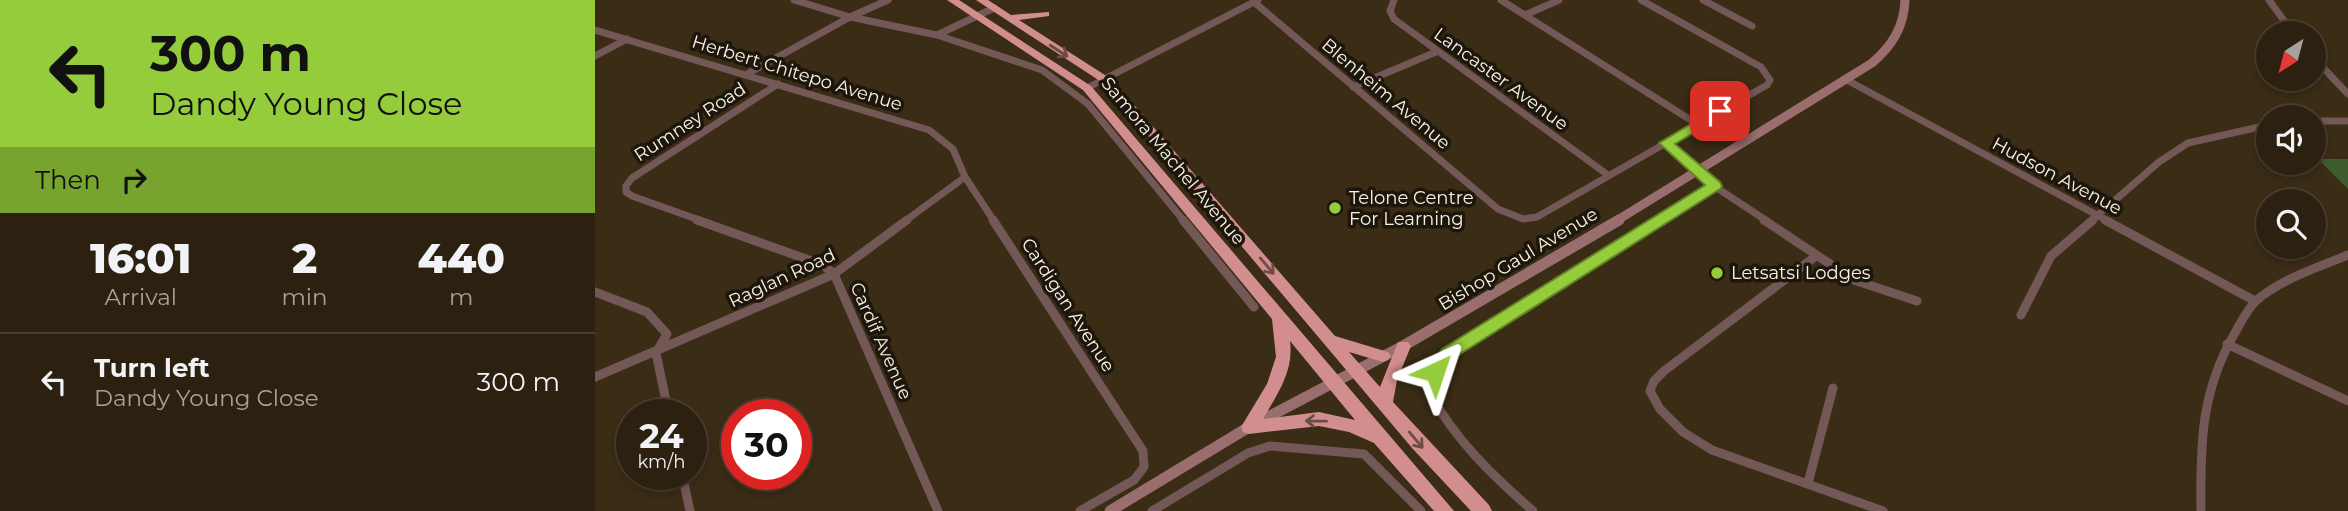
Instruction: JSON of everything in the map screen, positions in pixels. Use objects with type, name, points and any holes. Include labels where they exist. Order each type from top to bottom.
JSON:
[{"type":"highway","name":"Samora Machel Avenue","points":[[952,0],[1087,88],[1380,438],[1445,511]]},
{"type":"highway","name":"Samora Machel Avenue","points":[[981,0],[1104,79],[1440,467],[1483,511]]},
{"type":"highway","points":[[1010,18],[1045,14],[1033,34]]},
{"type":"highway","points":[[1249,427],[1274,386],[1284,357],[1279,315]]},
{"type":"highway","points":[[1329,339],[1383,356]]},
{"type":"highway","points":[[1385,402],[1389,380],[1403,346]]},
{"type":"highway","points":[[1249,427],[1319,419],[1352,426],[1380,438]]},
{"type":"main road","name":"Bishop Gaul Avenue","points":[[1110,511],[1249,427],[1403,346],[1698,172],[1845,79],[1879,57],[1894,40],[1903,19],[1905,0]]},
{"type":"street","points":[[794,0],[850,17],[937,35],[1042,70],[1088,104],[1254,307]]},
{"type":"street","points":[[747,74],[850,17],[888,0]]},
{"type":"street","name":"Lancaster Avenue","points":[[1394,0],[1390,11],[1394,19],[1608,175]]},
{"type":"street","points":[[1501,0],[1697,124]]},
{"type":"street","points":[[1525,15],[1559,0]]},
{"type":"street","points":[[1608,175],[1767,85],[1770,80],[1761,67],[1641,0]]},
{"type":"street","points":[[1703,0],[1752,26]]},
{"type":"street","points":[[2269,0],[2284,21]]},
{"type":"street","points":[[1087,88],[1256,1]]},
{"type":"street","name":"Blenheim Avenue","points":[[1256,1],[1353,88],[1498,209],[1523,219],[1537,217],[1608,175]]},
{"type":"street","points":[[937,35],[994,8]]},
{"type":"street","name":"Herbert Chitepo Avenue","points":[[595,30],[929,130],[947,139],[957,154],[965,177]]},
{"type":"street","points":[[595,56],[627,39]]},
{"type":"street","points":[[1353,88],[1436,52]]},
{"type":"street","points":[[2326,71],[2348,94]]},
{"type":"street","name":"Hudson Avenue","points":[[1845,79],[2255,301]]},
{"type":"street","name":"Rumney Road","points":[[626,192],[626,186],[632,178],[778,84]]},
{"type":"street","points":[[2326,121],[2348,121]]},
{"type":"street","points":[[2021,315],[2051,256],[2181,147],[2256,128]]},
{"type":"street","points":[[1666,143],[1714,186],[1854,280],[1917,301]]},
{"type":"street","name":"Raglan Road","points":[[595,377],[656,353],[834,274],[965,177]]},
{"type":"street","name":"Cardigan Avenue","points":[[965,177],[1143,451],[1144,467],[1134,480],[1080,511]]},
{"type":"street","points":[[1533,511],[1509,490],[1441,416],[1430,393],[1435,372],[1448,354],[1714,186]]},
{"type":"street","name":"Cardif Avenue","points":[[626,192],[823,265],[834,274],[939,511]]},
{"type":"street","points":[[2201,511],[2200,437],[2203,411],[2213,375],[2227,344],[2255,301],[2293,278],[2348,255]]},
{"type":"street","points":[[1817,256],[1664,371],[1654,381],[1650,391],[1660,409],[1683,432],[1712,450],[1883,511]]},
{"type":"street","points":[[595,292],[647,312],[667,334],[656,353],[666,399]]},
{"type":"street","points":[[2227,344],[2348,401]]},
{"type":"street","points":[[1808,483],[1833,388]]},
{"type":"street","points":[[1152,511],[1248,453],[1270,446],[1364,454],[1421,511]]},
{"type":"street","points":[[685,490],[690,511]]},
{"type":"green space","points":[[2326,159],[2348,159],[2348,189],[2326,167]]},
{"type":"place","name":"Telone Centre For Learning","points":[[1335,208]]},
{"type":"place","name":"Letsatsi Lodges","points":[[1717,273]]},
{"type":"route","points":[[1435,372],[1448,354],[1714,186],[1666,143],[1720,111]]}]
